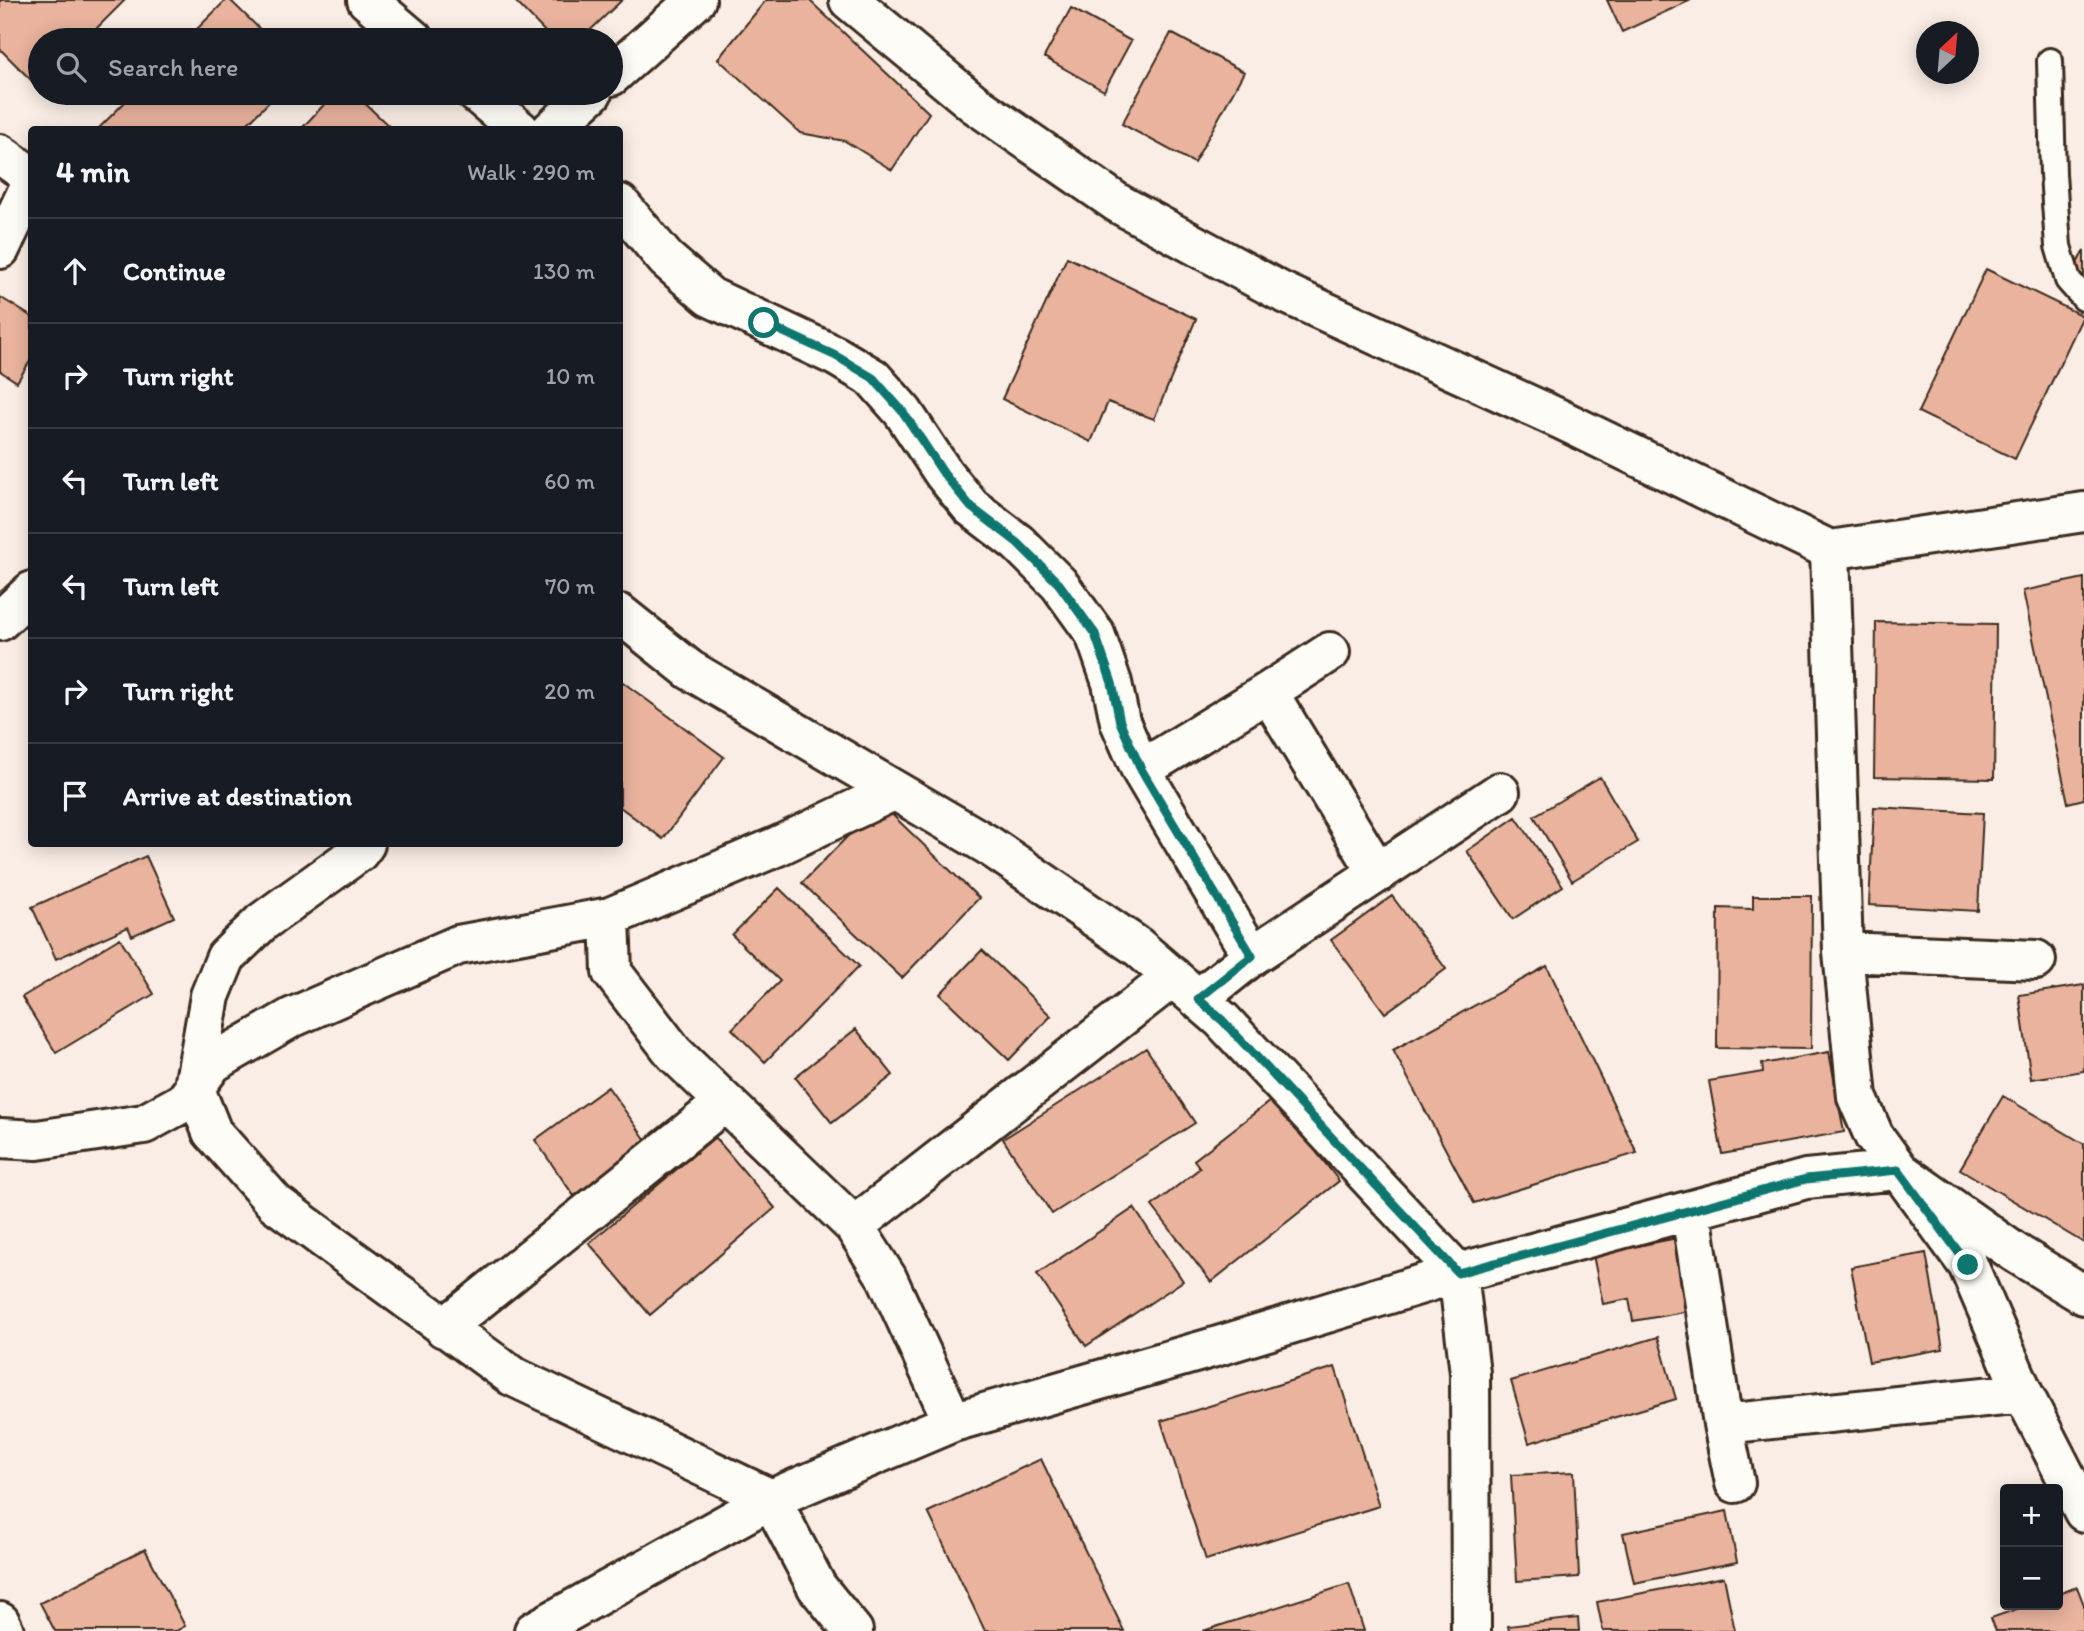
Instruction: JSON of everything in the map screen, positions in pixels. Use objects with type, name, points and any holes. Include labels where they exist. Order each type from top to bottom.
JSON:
[{"type":"street","points":[[367,0],[400,28]]},
{"type":"street","points":[[623,65],[696,0]]},
{"type":"street","points":[[849,0],[976,105],[1119,204],[1280,291],[1562,420],[1830,550],[2084,512]]},
{"type":"street","points":[[490,105],[515,126]]},
{"type":"street","points":[[555,126],[579,105]]},
{"type":"street","points":[[0,154],[28,177]]},
{"type":"street","points":[[0,248],[28,188]]},
{"type":"street","points":[[623,208],[666,259],[710,297],[836,356],[873,378],[903,412],[944,474],[971,507],[1018,543],[1051,576],[1095,634],[1112,683],[1120,722],[1141,769],[1252,956]]},
{"type":"street","points":[[1830,550],[1843,952],[1857,1097],[1874,1136],[1968,1265],[2023,1393],[2084,1512]]},
{"type":"street","points":[[0,621],[28,595]]},
{"type":"street","points":[[623,616],[690,670],[988,845],[1138,947],[1222,1020],[1458,1273],[1470,1373],[1471,1631]]},
{"type":"street","points":[[1141,769],[1330,652]]},
{"type":"street","points":[[1268,692],[1378,873]]},
{"type":"street","points":[[4,1149],[37,1139],[144,1124],[184,1101],[213,1063],[291,1018],[458,946],[610,918],[778,846],[893,791]]},
{"type":"street","points":[[855,1226],[1185,988],[1252,956],[1500,792]]},
{"type":"street","points":[[363,847],[262,922],[226,957],[210,996],[194,1087],[212,1132],[275,1203],[512,1376],[771,1499],[817,1587],[853,1631]]},
{"type":"street","points":[[610,918],[612,972],[674,1053],[855,1226],[887,1278],[953,1422]]},
{"type":"street","points":[[1843,952],[2036,960]]},
{"type":"street","points":[[444,1328],[725,1101]]},
{"type":"street","points":[[534,1631],[771,1499],[953,1422],[1215,1347],[1458,1273],[1806,1179],[1898,1170],[2014,1252],[2084,1296]]},
{"type":"street","points":[[1691,1212],[1723,1424],[1735,1483]]},
{"type":"street","points":[[1723,1424],[2023,1393]]},
{"type":"street","points":[[0,1622],[4,1631]]},
{"type":"lane","points":[[2050,61],[2058,246],[2068,280],[2084,298]]},
{"type":"building","points":[[0,0],[125,0],[97,28],[28,28],[28,77],[0,49]]},
{"type":"building","points":[[226,0],[230,0],[259,28],[198,28]]},
{"type":"building","points":[[514,0],[622,0],[593,28],[541,28]]},
{"type":"building","points":[[766,0],[809,0],[929,113],[892,170],[845,141],[800,133],[718,59]]},
{"type":"building","points":[[1607,0],[1691,0],[1622,32]]},
{"type":"building","points":[[1071,8],[1131,41],[1104,91],[1044,57]]},
{"type":"building","points":[[1171,33],[1244,72],[1194,163],[1122,124]]},
{"type":"building","points":[[122,105],[266,105],[245,126],[101,126]]},
{"type":"building","points":[[324,105],[367,105],[389,126],[304,126]]},
{"type":"building","points":[[2084,250],[2084,277],[2073,271]]},
{"type":"building","points":[[1067,257],[1196,319],[1154,419],[1108,402],[1091,442],[1002,399]]},
{"type":"building","points":[[1986,269],[2083,316],[2015,459],[1918,412]]},
{"type":"building","points":[[0,297],[28,314],[28,364],[17,382],[0,371]]},
{"type":"building","points":[[2084,578],[2084,799],[2068,803],[2023,591]]},
{"type":"building","points":[[1876,622],[1996,624],[1994,779],[1874,777]]},
{"type":"building","points":[[623,682],[724,757],[663,839],[623,809]]},
{"type":"building","points":[[1600,777],[1638,842],[1572,881],[1534,816]]},
{"type":"building","points":[[880,803],[979,898],[902,978],[802,883]]},
{"type":"building","points":[[1874,807],[1983,813],[1978,911],[1869,905]]},
{"type":"building","points":[[1516,817],[1563,886],[1513,919],[1467,851]]},
{"type":"building","points":[[146,856],[174,917],[132,936],[128,927],[56,959],[32,907]]},
{"type":"building","points":[[779,888],[859,966],[765,1062],[732,1029],[780,981],[732,935]]},
{"type":"building","points":[[1392,896],[1446,969],[1385,1013],[1331,940]]},
{"type":"building","points":[[1753,896],[1812,896],[1811,1049],[1717,1048],[1718,908],[1753,909]]},
{"type":"building","points":[[120,938],[154,994],[56,1053],[22,997]]},
{"type":"building","points":[[982,950],[1051,1016],[1009,1060],[940,994]]},
{"type":"building","points":[[1547,966],[1637,1153],[1474,1203],[1393,1050]]},
{"type":"building","points":[[2084,985],[2084,1071],[2031,1079],[2019,995]]},
{"type":"building","points":[[856,1029],[893,1075],[832,1123],[795,1077]]},
{"type":"building","points":[[1146,1048],[1195,1123],[1052,1214],[1003,1139]]},
{"type":"building","points":[[1829,1052],[1844,1132],[1722,1154],[1709,1081],[1763,1072],[1762,1064]]},
{"type":"building","points":[[608,1087],[648,1143],[574,1196],[535,1140]]},
{"type":"building","points":[[2003,1096],[2084,1144],[2084,1243],[1960,1169]]},
{"type":"building","points":[[1274,1098],[1339,1181],[1211,1282],[1152,1206],[1200,1168],[1194,1160]]},
{"type":"building","points":[[715,1137],[775,1208],[650,1315],[589,1243]]},
{"type":"building","points":[[1134,1208],[1183,1281],[1086,1346],[1037,1274]]},
{"type":"building","points":[[1682,1237],[1696,1310],[1633,1321],[1629,1299],[1603,1304],[1593,1255]]},
{"type":"building","points":[[1926,1253],[1943,1349],[1869,1362],[1851,1267]]},
{"type":"building","points":[[1658,1337],[1676,1399],[1529,1443],[1511,1381]]},
{"type":"building","points":[[1335,1367],[1379,1506],[1206,1560],[1161,1421]]},
{"type":"building","points":[[1041,1459],[1124,1631],[985,1631],[928,1512]]},
{"type":"building","points":[[1574,1472],[1579,1577],[1517,1581],[1511,1475]]},
{"type":"building","points":[[1727,1511],[1737,1562],[1634,1583],[1623,1533]]},
{"type":"building","points":[[145,1549],[185,1626],[176,1631],[55,1631],[40,1603]]},
{"type":"building","points":[[1724,1577],[1735,1631],[1603,1631],[1597,1602]]},
{"type":"building","points":[[1349,1584],[1364,1631],[1203,1631]]},
{"type":"building","points":[[2077,1587],[2084,1605],[2084,1631],[1996,1631],[1991,1618],[2014,1610],[2063,1610],[2063,1592]]},
{"type":"building","points":[[1578,1618],[1579,1631],[1509,1631],[1508,1626]]},
{"type":"route","points":[[764,323],[836,356],[873,378],[903,412],[944,474],[971,507],[1018,543],[1059,584],[1095,634],[1112,683],[1120,722],[1141,769],[1252,956],[1198,999],[1222,1020],[1458,1273],[1806,1179],[1898,1170],[1968,1265]]}]
